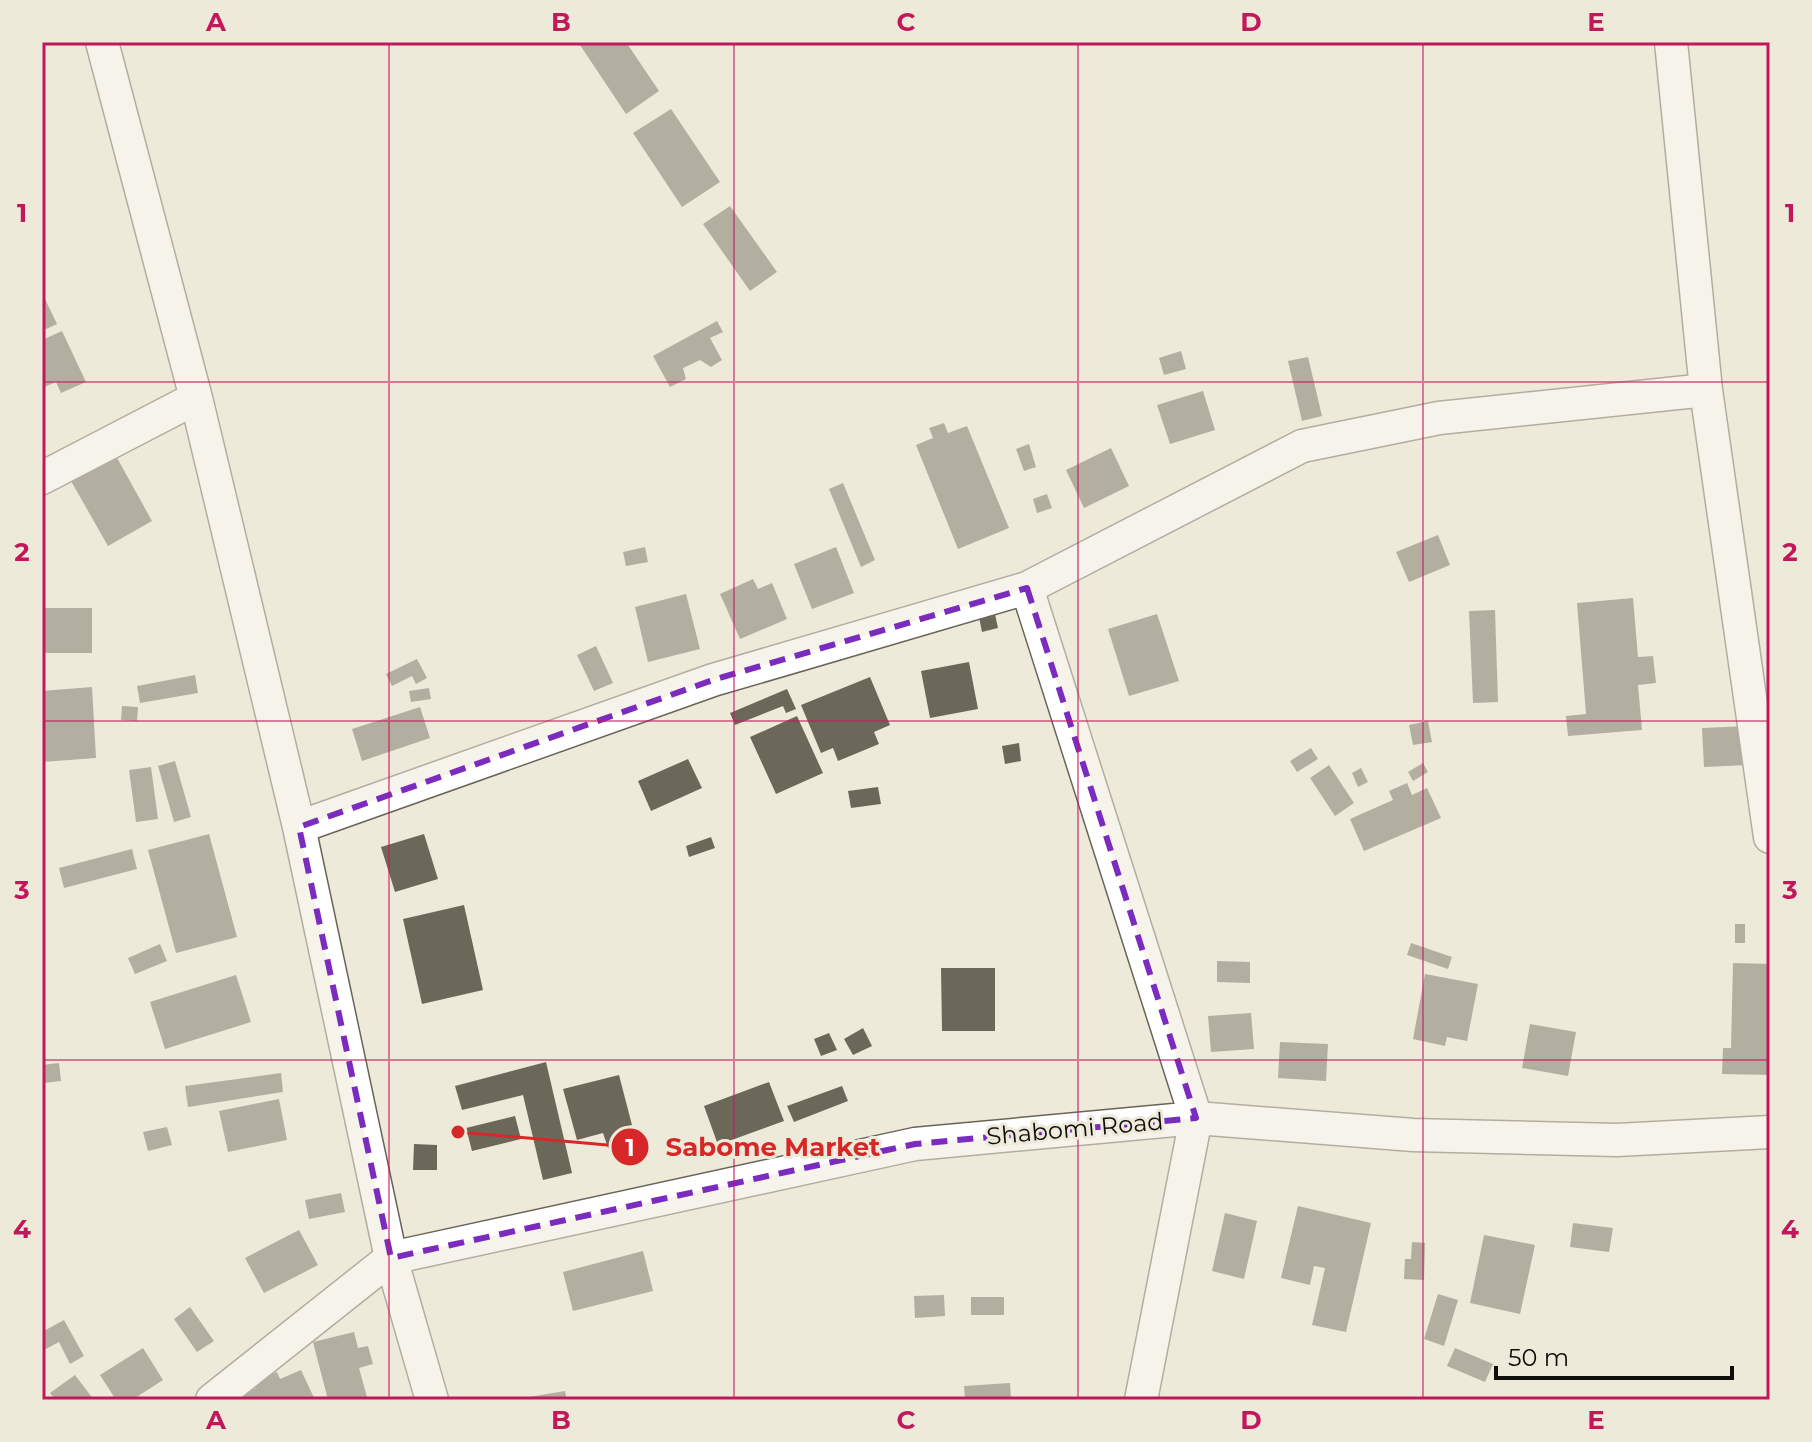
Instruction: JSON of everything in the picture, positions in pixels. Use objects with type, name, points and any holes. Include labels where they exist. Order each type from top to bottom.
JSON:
[{"type":"street","points":[[102,42],[196,398],[299,827],[391,1258],[432,1400]]},
{"type":"street","points":[[1671,42],[1706,390],[1770,837]]},
{"type":"street","points":[[299,827],[713,680],[1027,588],[1302,446],[1439,418],[1706,390]]},
{"type":"street","points":[[42,478],[196,398]]},
{"type":"street","points":[[1027,588],[1196,1118],[1141,1400]]},
{"type":"street","name":"Shabomi Road","points":[[391,1258],[915,1144],[1196,1118],[1428,1136],[1617,1140],[1770,1132]]},
{"type":"street","points":[[212,1400],[391,1258]]},
{"type":"highlighted area","points":[[1027,588],[1196,1118],[915,1144],[391,1258],[299,827],[713,680]]},
{"type":"building","points":[[578,42],[626,42],[659,91],[626,114]]},
{"type":"building","points":[[671,109],[720,182],[682,207],[633,133]]},
{"type":"building","points":[[730,206],[777,272],[750,291],[703,224]]},
{"type":"building","points":[[45,299],[57,324],[42,331],[42,301]]},
{"type":"building","points":[[717,321],[723,332],[710,338],[722,360],[711,367],[700,360],[683,368],[686,379],[670,387],[653,356]]},
{"type":"building","points":[[62,331],[86,382],[61,393],[56,382],[42,388],[42,340]]},
{"type":"building","points":[[1181,351],[1186,369],[1164,375],[1159,358]]},
{"type":"building","points":[[1308,357],[1322,416],[1302,421],[1288,361]]},
{"type":"building","points":[[1203,391],[1215,430],[1170,444],[1157,405]]},
{"type":"building","points":[[944,423],[948,433],[967,426],[1009,528],[958,549],[916,445],[933,438],[929,428]]},
{"type":"building","points":[[1029,444],[1036,467],[1024,471],[1016,449]]},
{"type":"building","points":[[1111,448],[1129,486],[1084,508],[1066,470]]},
{"type":"building","points":[[116,456],[152,521],[108,546],[71,481]]},
{"type":"building","points":[[843,483],[875,560],[861,567],[829,489]]},
{"type":"building","points":[[1047,494],[1052,508],[1037,513],[1033,499]]},
{"type":"building","points":[[1438,535],[1450,565],[1409,582],[1396,552]]},
{"type":"building","points":[[645,547],[648,562],[626,566],[623,552]]},
{"type":"building","points":[[836,547],[854,593],[812,609],[794,564]]},
{"type":"building","points":[[753,579],[758,589],[772,583],[787,619],[740,639],[720,594]]},
{"type":"building","points":[[686,594],[700,649],[648,662],[635,607]]},
{"type":"building","points":[[1633,598],[1638,657],[1653,656],[1656,683],[1638,685],[1642,730],[1568,736],[1566,716],[1586,714],[1577,603]]},
{"type":"building","points":[[42,608],[92,608],[92,653],[42,653]]},
{"type":"building","points":[[1495,610],[1498,702],[1473,703],[1469,611]]},
{"type":"building","points":[[995,614],[998,628],[982,632],[979,617]]},
{"type":"building","points":[[1157,614],[1179,681],[1129,696],[1108,629]]},
{"type":"building","points":[[596,646],[613,683],[594,691],[577,655]]},
{"type":"building","points":[[417,659],[427,678],[416,684],[412,676],[392,686],[386,674]]},
{"type":"building","points":[[969,662],[978,709],[930,718],[921,671]]},
{"type":"building","points":[[195,675],[198,693],[140,703],[137,686]]},
{"type":"building","points":[[870,677],[890,725],[874,732],[879,744],[838,761],[833,748],[821,753],[801,705]]},
{"type":"building","points":[[92,687],[96,758],[42,762],[42,691]]},
{"type":"building","points":[[429,688],[431,699],[411,702],[409,691]]},
{"type":"building","points":[[787,689],[796,709],[786,713],[783,706],[735,725],[730,713]]},
{"type":"building","points":[[122,706],[138,707],[137,721],[121,720]]},
{"type":"building","points":[[420,707],[430,738],[362,761],[352,729]]},
{"type":"building","points":[[797,716],[823,773],[776,794],[750,737]]},
{"type":"building","points":[[1428,721],[1432,742],[1413,745],[1409,725]]},
{"type":"building","points":[[1770,725],[1770,764],[1704,767],[1702,728]]},
{"type":"building","points":[[1019,743],[1021,761],[1005,764],[1002,746]]},
{"type":"building","points":[[1311,748],[1318,759],[1297,772],[1290,761]]},
{"type":"building","points":[[688,759],[702,788],[651,811],[638,781]]},
{"type":"building","points":[[175,761],[191,817],[174,822],[158,766]]},
{"type":"building","points":[[1423,763],[1428,772],[1413,781],[1408,772]]},
{"type":"building","points":[[1329,765],[1354,803],[1335,816],[1310,778]]},
{"type":"building","points":[[151,767],[158,819],[136,822],[129,770]]},
{"type":"building","points":[[1361,768],[1368,782],[1358,787],[1352,773]]},
{"type":"building","points":[[1407,783],[1412,795],[1427,788],[1441,818],[1364,851],[1350,819],[1393,800],[1389,791]]},
{"type":"building","points":[[878,787],[881,804],[851,808],[848,791]]},
{"type":"building","points":[[209,834],[237,937],[176,953],[148,850]]},
{"type":"building","points":[[424,834],[438,879],[395,892],[381,847]]},
{"type":"building","points":[[711,837],[715,848],[689,857],[686,846]]},
{"type":"building","points":[[132,849],[137,869],[64,888],[59,868]]},
{"type":"building","points":[[464,905],[483,990],[422,1004],[403,919]]},
{"type":"building","points":[[1735,924],[1745,924],[1745,943],[1735,943]]},
{"type":"building","points":[[1411,943],[1452,957],[1448,969],[1407,955]]},
{"type":"building","points":[[160,944],[167,961],[135,974],[128,958]]},
{"type":"building","points":[[1217,961],[1250,962],[1250,983],[1217,982]]},
{"type":"building","points":[[1733,963],[1770,964],[1770,1075],[1722,1074],[1723,1048],[1731,1048]]},
{"type":"building","points":[[941,968],[995,968],[995,1031],[942,1031]]},
{"type":"building","points":[[1425,974],[1478,984],[1467,1041],[1447,1037],[1445,1046],[1413,1039]]},
{"type":"building","points":[[236,975],[251,1022],[165,1049],[150,1002]]},
{"type":"building","points":[[1251,1013],[1254,1049],[1211,1052],[1208,1016]]},
{"type":"building","points":[[1530,1024],[1576,1032],[1568,1076],[1522,1068]]},
{"type":"building","points":[[863,1028],[872,1046],[853,1055],[844,1039]]},
{"type":"building","points":[[829,1033],[837,1050],[821,1056],[814,1039]]},
{"type":"building","points":[[1280,1042],[1328,1044],[1326,1081],[1278,1078]]},
{"type":"building","points":[[546,1062],[572,1173],[543,1180],[523,1095],[462,1110],[455,1086]]},
{"type":"building","points":[[59,1063],[61,1081],[44,1083],[42,1065]]},
{"type":"building","points":[[281,1073],[283,1092],[188,1107],[185,1086]]},
{"type":"building","points":[[619,1075],[632,1125],[620,1129],[624,1143],[608,1148],[603,1133],[577,1140],[563,1089]]},
{"type":"building","points":[[769,1082],[784,1121],[718,1145],[704,1106]]},
{"type":"building","points":[[842,1086],[848,1101],[794,1122],[787,1106]]},
{"type":"building","points":[[279,1099],[287,1140],[228,1152],[219,1111]]},
{"type":"building","points":[[515,1116],[521,1139],[472,1151],[466,1128]]},
{"type":"building","points":[[167,1127],[172,1145],[148,1151],[143,1132]]},
{"type":"building","points":[[414,1144],[437,1145],[437,1170],[413,1170]]},
{"type":"building","points":[[341,1193],[345,1212],[309,1219],[305,1200]]},
{"type":"building","points":[[1298,1206],[1371,1223],[1346,1332],[1312,1325],[1325,1268],[1314,1266],[1310,1285],[1281,1278]]},
{"type":"building","points":[[1225,1213],[1257,1221],[1244,1279],[1212,1271]]},
{"type":"building","points":[[1573,1223],[1613,1228],[1609,1252],[1570,1247]]},
{"type":"building","points":[[299,1230],[318,1265],[264,1293],[245,1258]]},
{"type":"building","points":[[1484,1235],[1535,1245],[1520,1314],[1470,1303]]},
{"type":"building","points":[[1412,1242],[1425,1243],[1424,1280],[1404,1279],[1405,1259],[1411,1259]]},
{"type":"building","points":[[643,1251],[653,1291],[573,1311],[563,1272]]},
{"type":"building","points":[[1438,1294],[1458,1300],[1444,1346],[1424,1339]]},
{"type":"building","points":[[944,1295],[945,1316],[915,1318],[914,1296]]},
{"type":"building","points":[[971,1297],[1004,1297],[1004,1315],[971,1315]]},
{"type":"building","points":[[190,1307],[214,1341],[197,1352],[174,1319]]},
{"type":"building","points":[[64,1320],[84,1356],[70,1364],[59,1342],[42,1351],[42,1332]]},
{"type":"building","points":[[354,1332],[358,1348],[368,1346],[373,1364],[359,1368],[367,1397],[328,1400],[313,1342]]},
{"type":"building","points":[[143,1348],[163,1380],[132,1400],[116,1400],[100,1375]]},
{"type":"building","points":[[1455,1348],[1493,1364],[1485,1382],[1447,1366]]},
{"type":"building","points":[[301,1370],[315,1400],[247,1400],[244,1394],[256,1388],[254,1382],[277,1372],[280,1379]]},
{"type":"building","points":[[75,1375],[94,1400],[56,1400],[50,1393]]},
{"type":"building","points":[[1010,1383],[1011,1400],[965,1400],[964,1386]]},
{"type":"building","points":[[565,1391],[567,1400],[523,1400],[523,1398]]},
{"type":"place","name":"Sabome Market","points":[[458,1132]]}]
